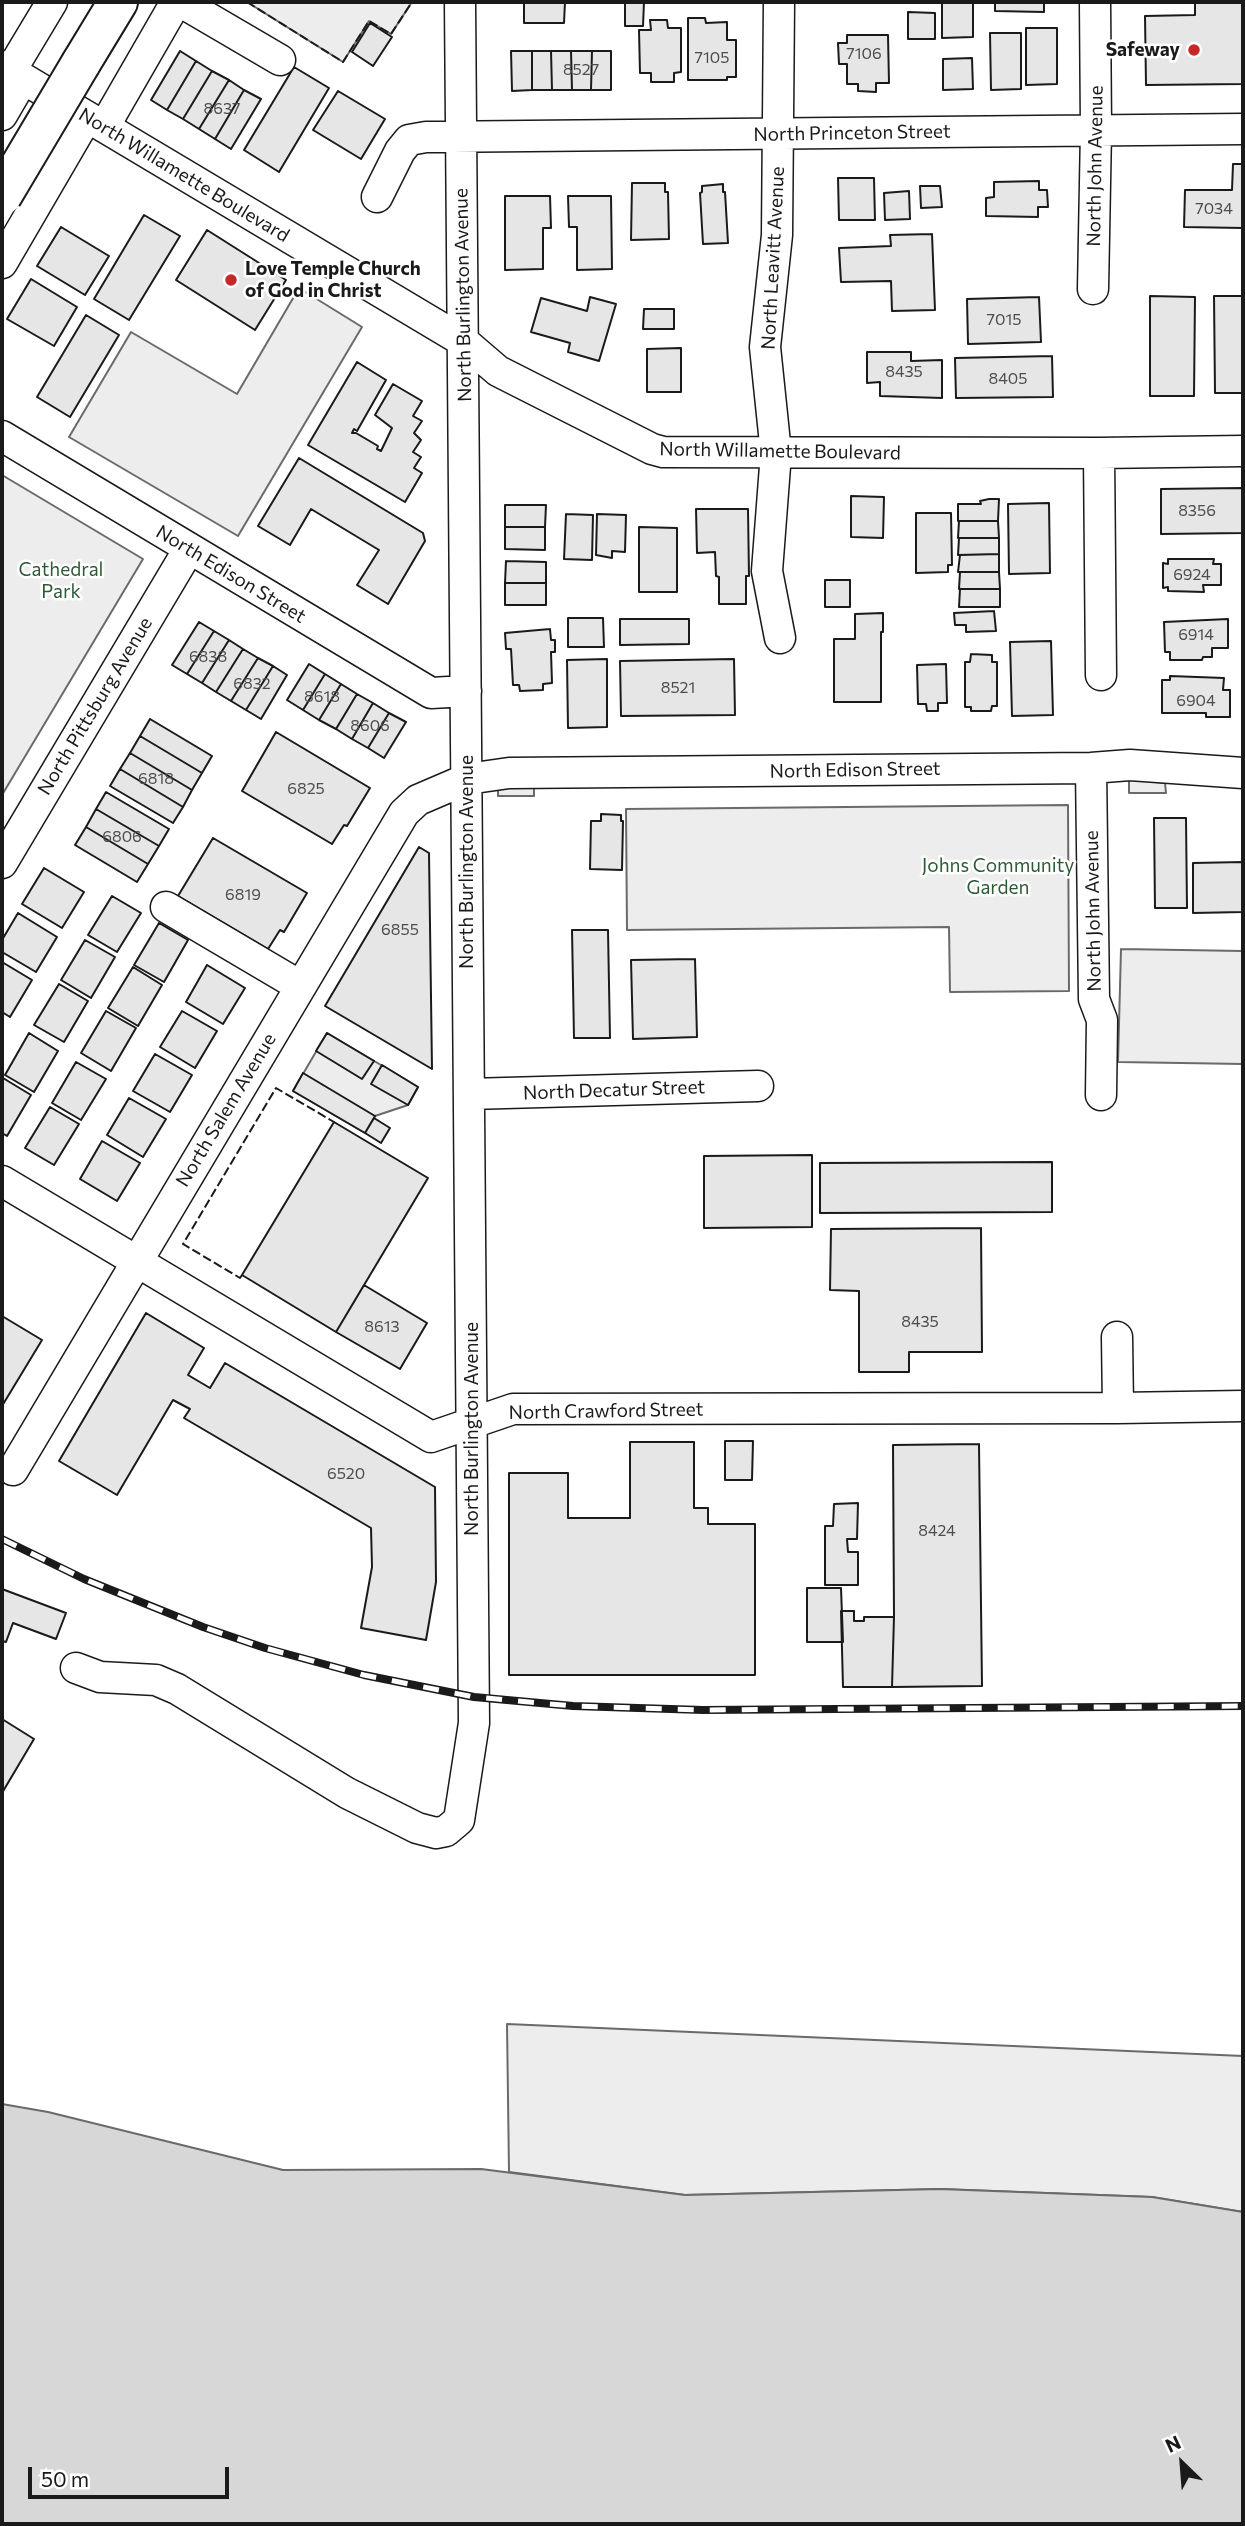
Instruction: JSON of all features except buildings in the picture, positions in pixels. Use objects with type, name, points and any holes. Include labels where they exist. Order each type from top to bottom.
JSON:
[{"type":"main road","points":[[2,196],[118,2]]},
{"type":"street","points":[[2,115],[12,72],[52,2]]},
{"type":"street","points":[[2,263],[95,122],[179,2],[281,60]]},
{"type":"street","name":"North Burlington Avenue","points":[[76,1668],[100,1677],[156,1680],[177,1689],[347,1793],[417,1828],[436,1833],[446,1831],[459,1820],[474,1723],[460,2]]},
{"type":"street","name":"North Leavitt Avenue","points":[[779,2],[777,235],[765,348],[776,453],[767,570],[780,638]]},
{"type":"street","name":"North John Avenue","points":[[1093,289],[1095,2]]},
{"type":"street","name":"North Willamette Boulevard","points":[[12,72],[463,341],[498,372],[652,449],[663,452],[776,453],[1243,451]]},
{"type":"street","name":"North Princeton Street","points":[[377,197],[400,151],[409,140],[461,136],[1243,129]]},
{"type":"street","name":"North Edison Street","points":[[2,436],[430,693],[466,691]]},
{"type":"street","points":[[1099,453],[1101,675]]},
{"type":"street","name":"North Pittsburg Avenue","points":[[2,863],[189,549]]},
{"type":"street","name":"North Edison Street","points":[[467,779],[509,773],[1091,768],[1130,765],[1243,773]]},
{"type":"street","name":"North John Avenue","points":[[1091,768],[1094,999],[1102,1020],[1101,1095]]},
{"type":"street","name":"North Salem Avenue","points":[[13,1470],[404,813],[418,800],[467,779]]},
{"type":"street","points":[[166,907],[300,986]]},
{"type":"street","name":"North Decatur Street","points":[[469,1094],[758,1086]]},
{"type":"street","name":"North Crawford Street","points":[[2,1181],[431,1437],[513,1409],[1243,1406]]},
{"type":"street","points":[[1116,1336],[1118,1408]]},
{"type":"shaded area","points":[[247,2],[412,2],[391,34],[369,21],[343,62]]},
{"type":"shaded area","points":[[299,288],[362,327],[238,536],[69,437],[131,332],[237,394]]},
{"type":"shaded area","name":"Cathedral Park","points":[[2,475],[143,559],[2,795]]},
{"type":"shaded area","points":[[1129,779],[1165,783],[1166,793],[1129,793]]},
{"type":"shaded area","points":[[498,781],[534,788],[534,796],[498,796]]},
{"type":"shaded area","points":[[1068,805],[1069,991],[950,992],[949,927],[627,930],[626,809]]},
{"type":"shaded area","points":[[1121,949],[1243,951],[1243,1064],[1118,1062]]},
{"type":"shaded area","points":[[327,1033],[418,1087],[408,1105],[375,1116],[365,1133],[293,1091]]},
{"type":"shaded area","points":[[507,2024],[1243,2056],[1243,2212],[1152,2197],[940,2189],[685,2195],[509,2172]]},
{"type":"shaded area","points":[[2,2104],[48,2112],[283,2170],[481,2169],[685,2195],[940,2189],[1152,2197],[1243,2212],[1243,2524],[2,2524]]},
{"type":"railway","points":[[2,1539],[84,1579],[203,1627],[265,1648],[364,1675],[474,1697],[573,1706],[703,1710],[1243,1706]]},
{"type":"fence","points":[[247,2],[343,62],[369,21],[391,34],[412,2]]},
{"type":"fence","points":[[242,1275],[240,1278],[183,1244],[276,1088],[334,1122]]},
{"type":"place","name":"Safeway","points":[[1194,50]]},
{"type":"place","name":"Love Temple Church of God in Christ","points":[[231,280]]},
{"type":"park label","name":"Johns Community Garden","points":[[998,877]]}]
